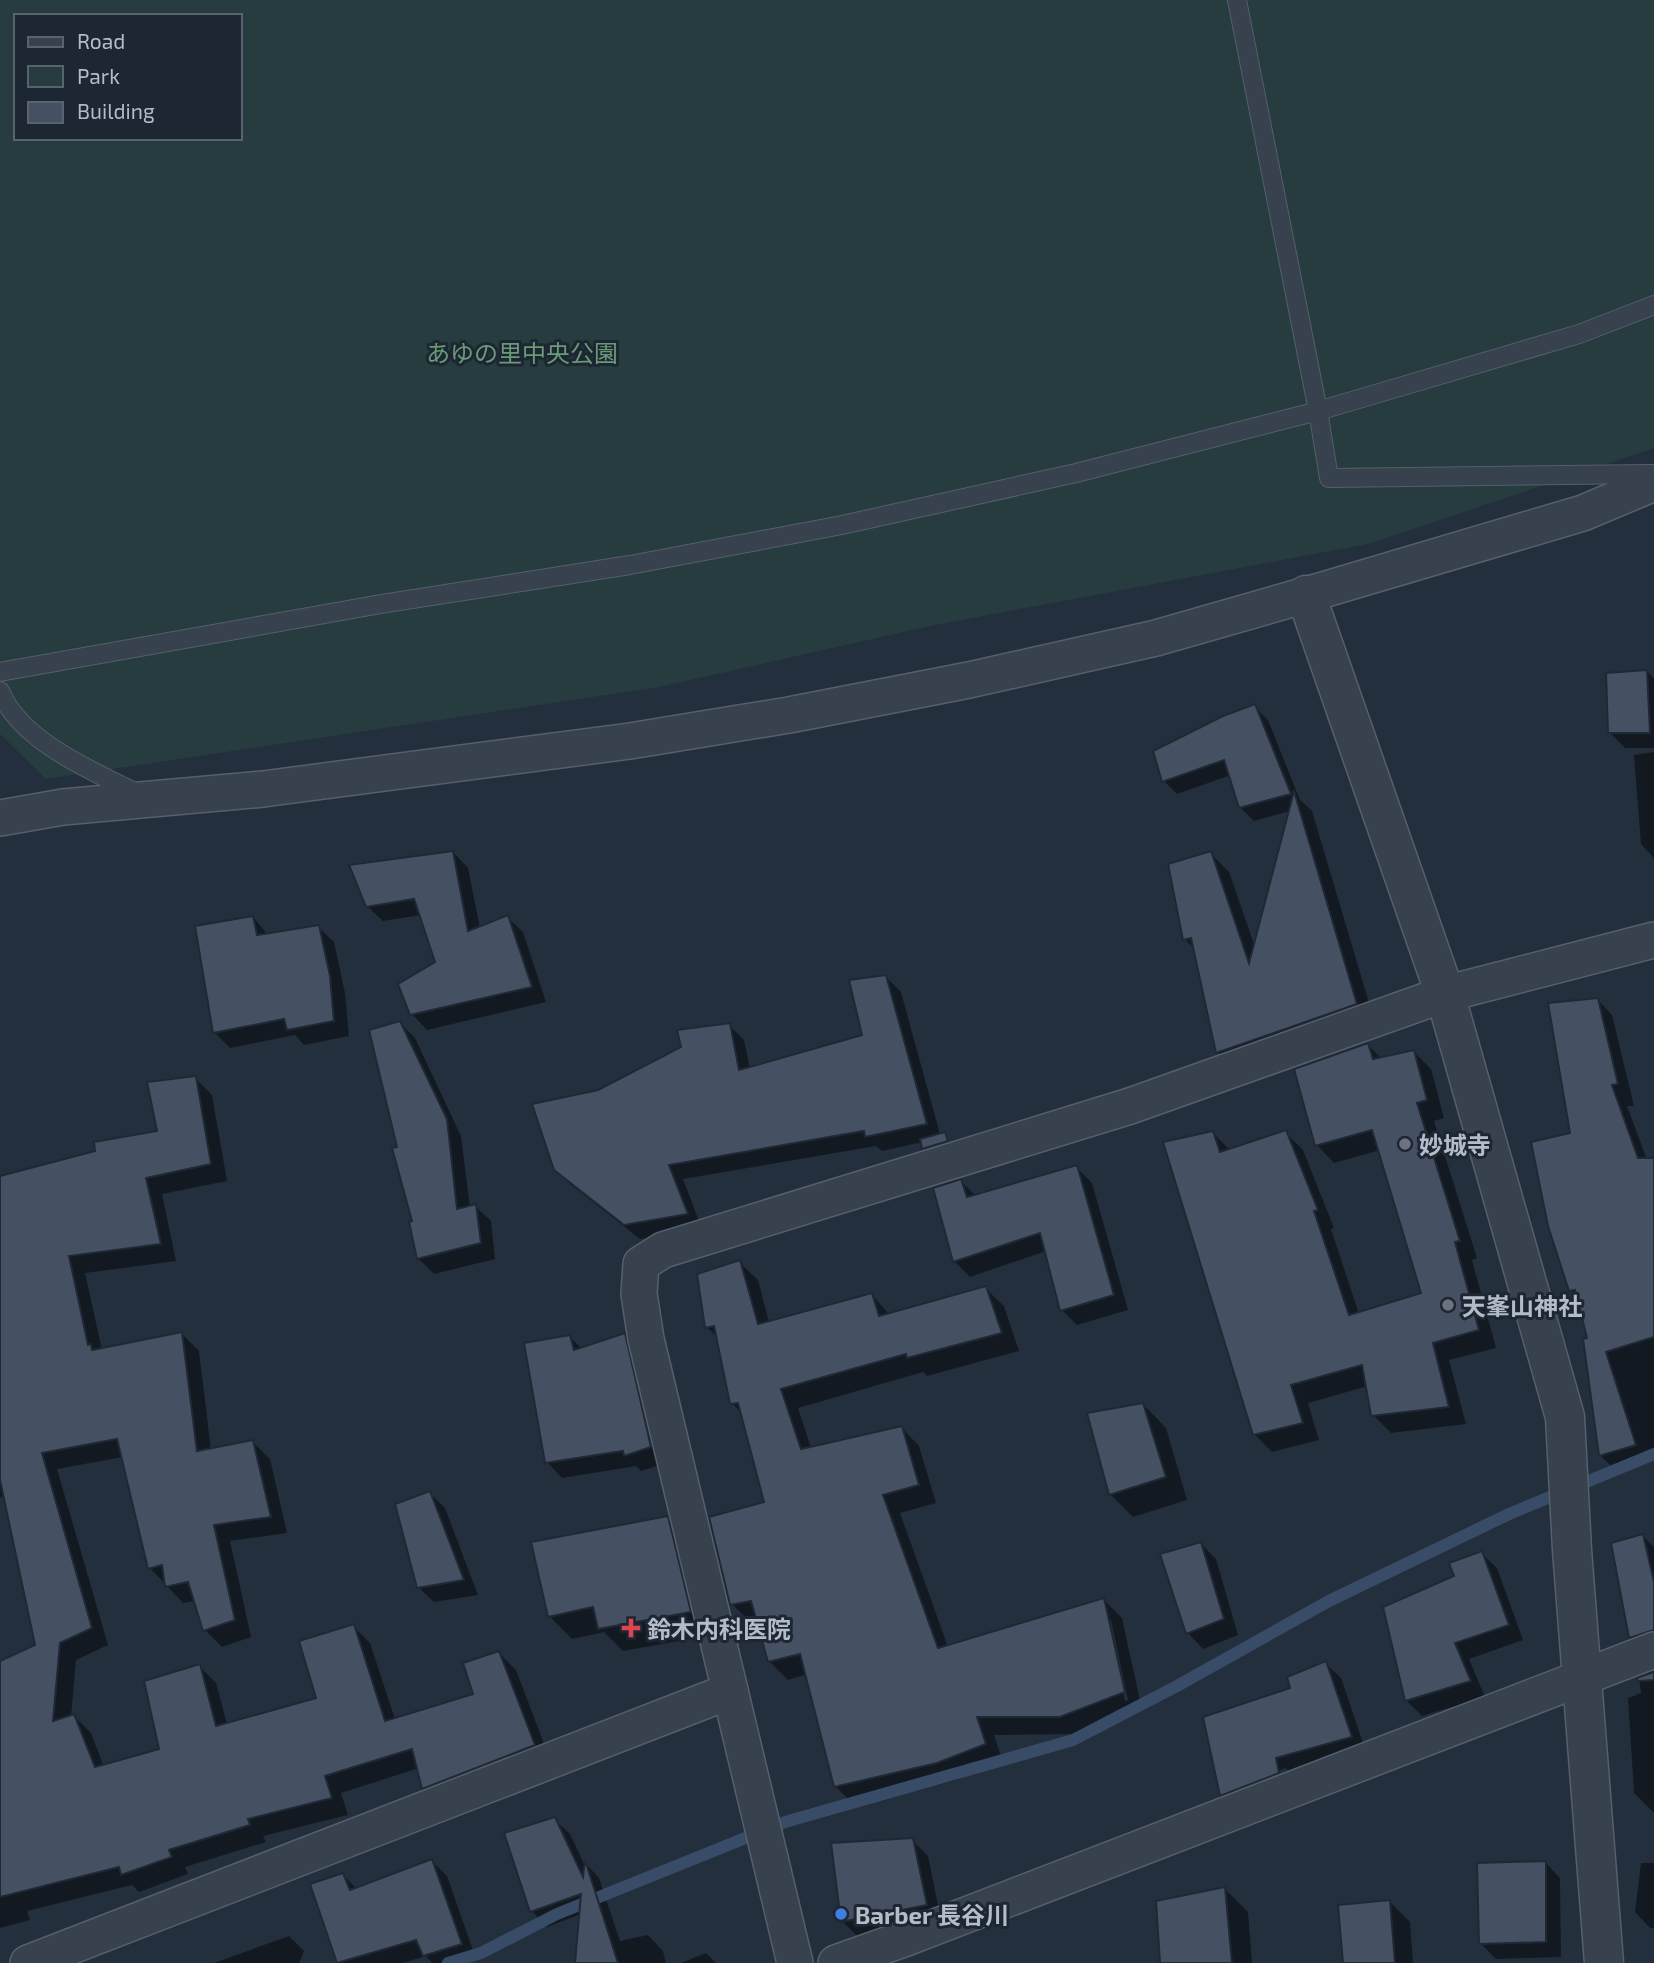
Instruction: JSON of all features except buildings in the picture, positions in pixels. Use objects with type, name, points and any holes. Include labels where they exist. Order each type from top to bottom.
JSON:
[{"type":"street","points":[[0,818],[63,807],[263,789],[630,741],[789,715],[970,680],[1143,641],[1306,595],[1583,513],[1654,483]]},
{"type":"street","points":[[1306,595],[1445,994],[1565,1417],[1572,1550],[1604,1963]]},
{"type":"street","points":[[794,1963],[646,1339],[639,1294],[642,1264],[663,1250],[1130,1106],[1445,994],[1654,940]]},
{"type":"street","points":[[836,1963],[1654,1650]]},
{"type":"street","points":[[28,1963],[730,1690]]},
{"type":"lane","points":[[1237,0],[1329,478],[1654,474]]},
{"type":"lane","points":[[0,672],[381,604],[630,565],[842,525],[1076,473],[1318,411],[1578,334],[1654,305]]},
{"type":"lane","points":[[0,691],[20,722],[68,759],[147,798]]},
{"type":"green space","name":"あゆの里中央公園","points":[[0,0],[1654,0],[1654,448],[1368,544],[935,625],[659,687],[46,779],[0,734]]},
{"type":"waterway","points":[[448,1963],[481,1953],[557,1914],[785,1822],[1073,1740],[1177,1686],[1329,1601],[1509,1514],[1654,1454]]},
{"type":"place","name":"妙城寺","points":[[1405,1144]]},
{"type":"place","name":"天峯山神社","points":[[1448,1305]]},
{"type":"place","name":"鈴木内科医院","points":[[631,1628]]},
{"type":"place","name":"Barber 長谷川","points":[[841,1914]]}]
